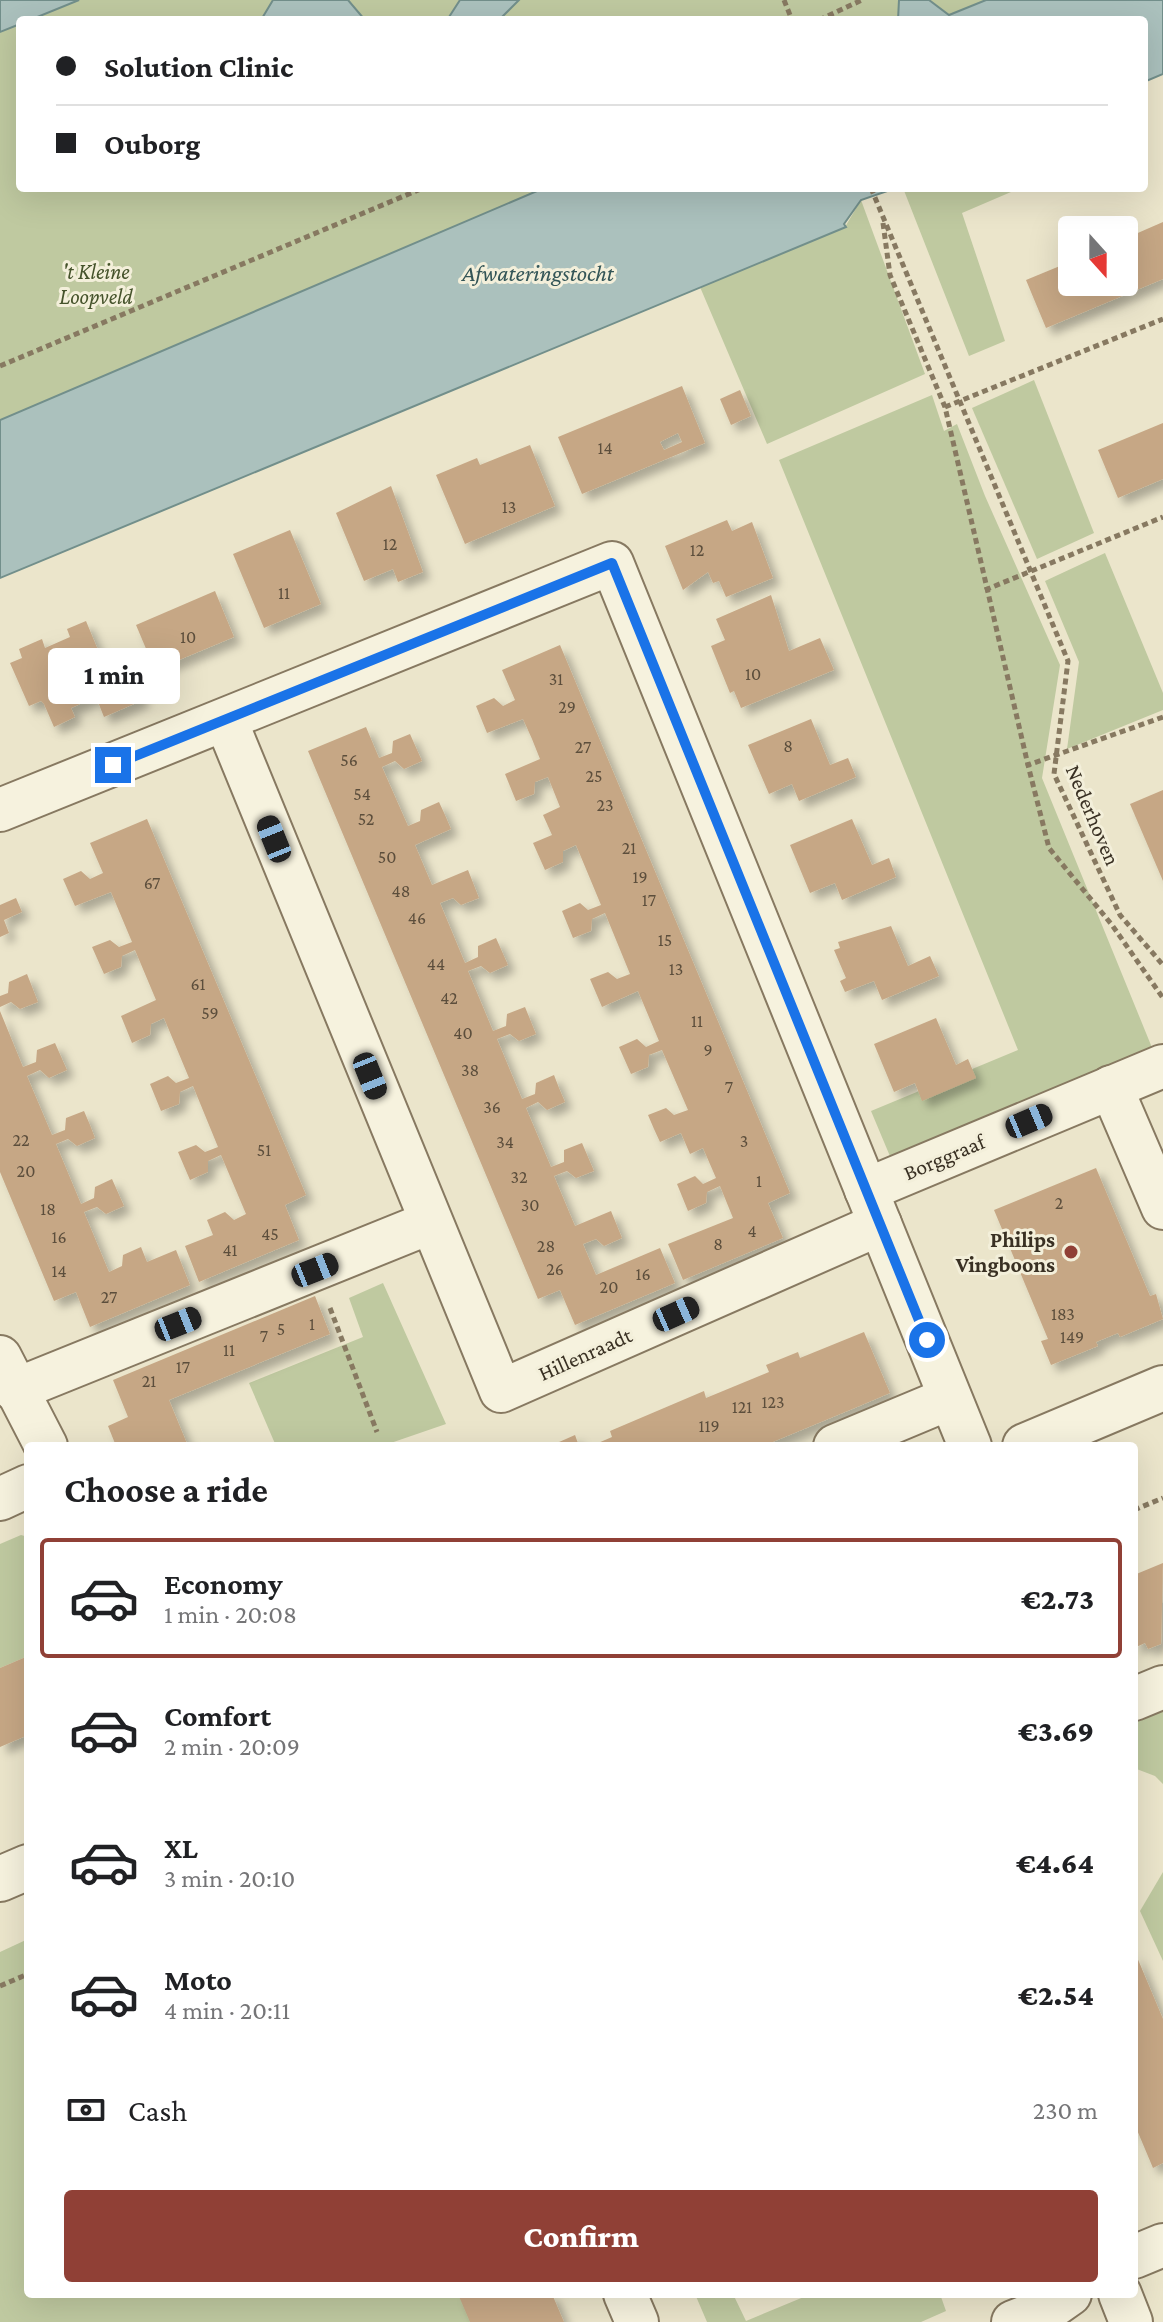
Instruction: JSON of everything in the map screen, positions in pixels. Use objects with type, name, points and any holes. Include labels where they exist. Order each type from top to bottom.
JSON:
[{"type":"street","points":[[0,810],[612,563],[968,1442]]},
{"type":"street","name":"Hillenraadt","points":[[226,721],[429,1223],[501,1391],[873,1207]]},
{"type":"street","name":"Borggraaf","points":[[873,1207],[1111,1087],[1163,1066]]},
{"type":"street","points":[[1111,1087],[1163,1208]]},
{"type":"street","points":[[44,1442],[7,1373],[315,1270],[429,1223]]},
{"type":"street","points":[[1035,1442],[1163,1388]]},
{"type":"street","points":[[845,1442],[950,1398]]},
{"type":"street","points":[[1113,1442],[1163,1421]]},
{"type":"street","points":[[0,1499],[24,1488]]},
{"type":"street","points":[[1138,1697],[1163,1687]]},
{"type":"street","points":[[0,1879],[24,1869]]},
{"type":"street","points":[[0,1908],[24,1899]]},
{"type":"street","points":[[1138,2255],[1163,2245]]},
{"type":"street","points":[[627,2298],[637,2322]]},
{"type":"street","points":[[1013,2322],[1053,2306],[1064,2298]]},
{"type":"street","points":[[1122,2298],[1131,2322]]},
{"type":"path","points":[[828,16],[862,0]]},
{"type":"path","points":[[0,366],[413,192]]},
{"type":"path","name":"Nederhoven","points":[[873,192],[1068,661],[1053,759],[1054,774],[1120,915],[1163,965]]},
{"type":"path","points":[[881,213],[890,275],[945,407],[985,590],[1049,848],[1112,925],[1163,998]]},
{"type":"path","points":[[945,407],[1163,319]]},
{"type":"path","points":[[985,590],[1163,517]]},
{"type":"path","points":[[1028,765],[1053,759],[1163,717]]},
{"type":"path","points":[[315,1270],[377,1432]]},
{"type":"path","points":[[1138,1508],[1163,1498]]},
{"type":"path","points":[[0,1986],[24,1976]]},
{"type":"green space","name":"'t Kleine Loopveld","points":[[0,0],[989,0],[947,16],[16,16],[16,192],[561,192],[0,427]]},
{"type":"green space","points":[[905,192],[1011,192],[962,213],[1005,341],[969,356]]},
{"type":"green space","points":[[861,200],[925,374],[767,444],[700,287],[845,227]]},
{"type":"green space","points":[[1034,380],[1094,533],[1037,559],[972,408]]},
{"type":"green space","points":[[932,395],[944,431],[957,424],[985,496],[1060,665],[1042,778],[1155,1055],[892,1161],[871,1111],[1018,1050],[779,460]]},
{"type":"green space","points":[[1105,553],[1163,693],[1163,710],[1067,749],[1079,662],[1045,581]]},
{"type":"green space","points":[[383,1283],[446,1424],[394,1442],[274,1442],[249,1383],[363,1337],[349,1298]]},
{"type":"green space","points":[[24,1536],[24,1658],[0,1668],[0,1544]]},
{"type":"green space","points":[[1163,1673],[1163,1784],[1155,1776],[1138,1770],[1138,1683]]},
{"type":"green space","points":[[1163,1872],[1163,1961],[1140,1911]]},
{"type":"green space","points":[[24,1941],[24,2298],[542,2298],[552,2322],[0,2322],[0,1952]]},
{"type":"green space","points":[[697,2298],[735,2298],[746,2321],[801,2298],[941,2298],[946,2311],[921,2322],[707,2322]]},
{"type":"water","points":[[0,0],[79,0],[40,16],[16,16],[16,26],[0,32]]},
{"type":"water","points":[[273,0],[348,0],[362,16],[263,16]]},
{"type":"water","points":[[460,0],[519,0],[503,16],[450,16]]},
{"type":"water","points":[[899,0],[929,0],[949,15],[986,0],[1163,0],[1163,74],[1148,80],[1148,16],[898,16]]},
{"type":"water","name":"Afwateringstocht","points":[[535,192],[884,192],[861,200],[844,224],[846,227],[0,578],[0,420]]},
{"type":"building","points":[[1163,222],[1163,279],[1138,289],[1138,233]]},
{"type":"building","points":[[1058,267],[1058,296],[1122,296],[1046,328],[1026,280]]},
{"type":"building","points":[[682,386],[705,443],[582,494],[558,437]],"holes":[[[678,433],[682,442],[664,450],[660,442]]]},
{"type":"building","points":[[740,390],[751,416],[731,425],[720,399]]},
{"type":"building","points":[[1163,423],[1163,479],[1118,498],[1098,450]]},
{"type":"building","points":[[530,445],[555,506],[465,544],[436,475],[477,458],[480,465]]},
{"type":"building","points":[[391,486],[423,572],[398,582],[393,569],[364,581],[336,513]]},
{"type":"building","points":[[727,520],[732,531],[752,522],[773,578],[726,597],[719,581],[713,583],[708,572],[683,590],[665,546]]},
{"type":"building","points":[[290,530],[321,604],[264,628],[233,554]]},
{"type":"building","points":[[215,591],[234,637],[155,670],[136,625]]},
{"type":"building","points":[[771,595],[789,651],[820,638],[834,670],[741,708],[734,691],[730,693],[711,646],[725,640],[716,619]]},
{"type":"building","points":[[86,621],[110,679],[131,670],[143,700],[104,717],[96,697],[71,708],[75,717],[54,727],[41,701],[29,706],[10,663],[22,658],[19,649],[42,639],[45,648],[70,637],[67,629]]},
{"type":"building","points":[[560,645],[790,1193],[768,1203],[783,1238],[683,1280],[668,1244],[733,1218],[720,1186],[707,1192],[706,1203],[688,1211],[677,1184],[695,1176],[703,1184],[716,1178],[703,1148],[690,1154],[681,1133],[660,1142],[648,1115],[666,1108],[674,1115],[688,1110],[662,1050],[649,1055],[648,1067],[631,1074],[619,1047],[637,1039],[646,1047],[659,1041],[638,991],[602,1007],[590,979],[608,972],[617,979],[630,974],[605,913],[592,919],[591,931],[573,938],[562,911],[580,903],[588,910],[601,905],[576,845],[563,851],[563,862],[545,870],[533,843],[552,835],[543,815],[560,807],[548,777],[535,782],[534,794],[516,801],[505,774],[540,759],[523,719],[487,733],[476,706],[494,698],[503,706],[515,700],[502,670]]},
{"type":"building","points":[[811,719],[830,765],[848,758],[856,777],[799,801],[792,784],[769,794],[748,745]]},
{"type":"building","points":[[366,727],[379,758],[392,753],[393,741],[410,734],[422,761],[404,769],[395,761],[382,767],[408,826],[420,821],[421,810],[439,802],[451,829],[415,845],[432,885],[468,870],[479,898],[461,905],[453,898],[440,903],[465,963],[478,957],[478,946],[496,938],[508,965],[490,973],[481,966],[468,971],[493,1031],[506,1026],[507,1014],[525,1007],[536,1034],[519,1041],[510,1034],[497,1039],[522,1099],[535,1094],[536,1083],[554,1075],[565,1102],[547,1110],[538,1102],[526,1108],[551,1167],[564,1162],[564,1150],[582,1143],[594,1171],[576,1178],[567,1171],[554,1176],[575,1226],[611,1211],[622,1238],[604,1246],[596,1239],[583,1244],[596,1275],[660,1248],[675,1283],[575,1325],[560,1290],[538,1299],[308,751]]},
{"type":"building","points":[[1163,790],[1163,881],[1130,804]]},
{"type":"building","points":[[147,819],[306,1195],[285,1205],[299,1240],[199,1282],[185,1246],[213,1235],[207,1220],[225,1212],[234,1220],[246,1214],[221,1155],[208,1161],[208,1172],[190,1180],[178,1152],[196,1145],[205,1152],[218,1147],[193,1086],[180,1092],[179,1104],[161,1111],[150,1084],[168,1076],[176,1083],[189,1078],[164,1018],[151,1024],[150,1035],[132,1043],[121,1016],[156,1000],[135,950],[122,956],[121,967],[104,974],[92,947],[110,940],[119,947],[132,942],[111,892],[75,906],[63,879],[81,871],[90,879],[103,873],[90,843]]},
{"type":"building","points":[[852,819],[872,865],[889,858],[896,877],[842,900],[835,883],[810,893],[790,845]]},
{"type":"building","points":[[16,898],[22,912],[4,920],[9,933],[0,937],[0,905]]},
{"type":"building","points":[[891,926],[908,966],[930,956],[939,976],[882,1000],[874,981],[845,992],[840,981],[846,978],[834,950],[840,948],[838,942]]},
{"type":"building","points":[[27,974],[38,1002],[20,1009],[11,1002],[0,1007],[0,996],[8,993],[9,982]]},
{"type":"building","points":[[0,1011],[23,1067],[36,1062],[37,1050],[55,1043],[67,1070],[49,1078],[40,1070],[27,1076],[52,1135],[65,1130],[66,1118],[84,1111],[90,1125],[95,1138],[77,1146],[68,1139],[56,1144],[81,1204],[94,1198],[95,1187],[112,1179],[124,1206],[106,1214],[97,1207],[84,1212],[109,1272],[122,1266],[123,1255],[141,1247],[147,1262],[176,1250],[190,1285],[90,1327],[76,1292],[54,1301],[0,1172]]},
{"type":"building","points":[[936,1018],[956,1065],[968,1059],[976,1078],[922,1101],[915,1083],[894,1092],[874,1044]]},
{"type":"building","name":"Philips Vingboons","points":[[1096,1168],[1150,1296],[1156,1294],[1163,1319],[1120,1337],[1118,1333],[1096,1342],[1098,1346],[1051,1365],[1041,1341],[1048,1339],[994,1210]]},
{"type":"building","points":[[315,1296],[330,1334],[169,1400],[186,1442],[114,1442],[108,1426],[128,1417],[113,1380]]},
{"type":"building","points":[[864,1332],[890,1393],[773,1442],[600,1442],[612,1437],[610,1431],[704,1391],[706,1398],[769,1372],[766,1365],[798,1352],[800,1358]]},
{"type":"building","points":[[575,1435],[578,1442],[559,1442]]},
{"type":"building","points":[[1163,1563],[1161,1644],[1148,1649],[1145,1643],[1138,1646],[1138,1573]]},
{"type":"building","points":[[24,1658],[24,1737],[0,1747],[0,1668]]},
{"type":"building","points":[[1138,1960],[1163,2019],[1163,2163],[1153,2168],[1138,2132]]},
{"type":"building","points":[[460,2298],[554,2298],[564,2322],[470,2322]]},
{"type":"place","name":"Philips Vingboons","points":[[1071,1252]]},
{"type":"route","points":[[113,765],[612,563],[927,1340]]}]
